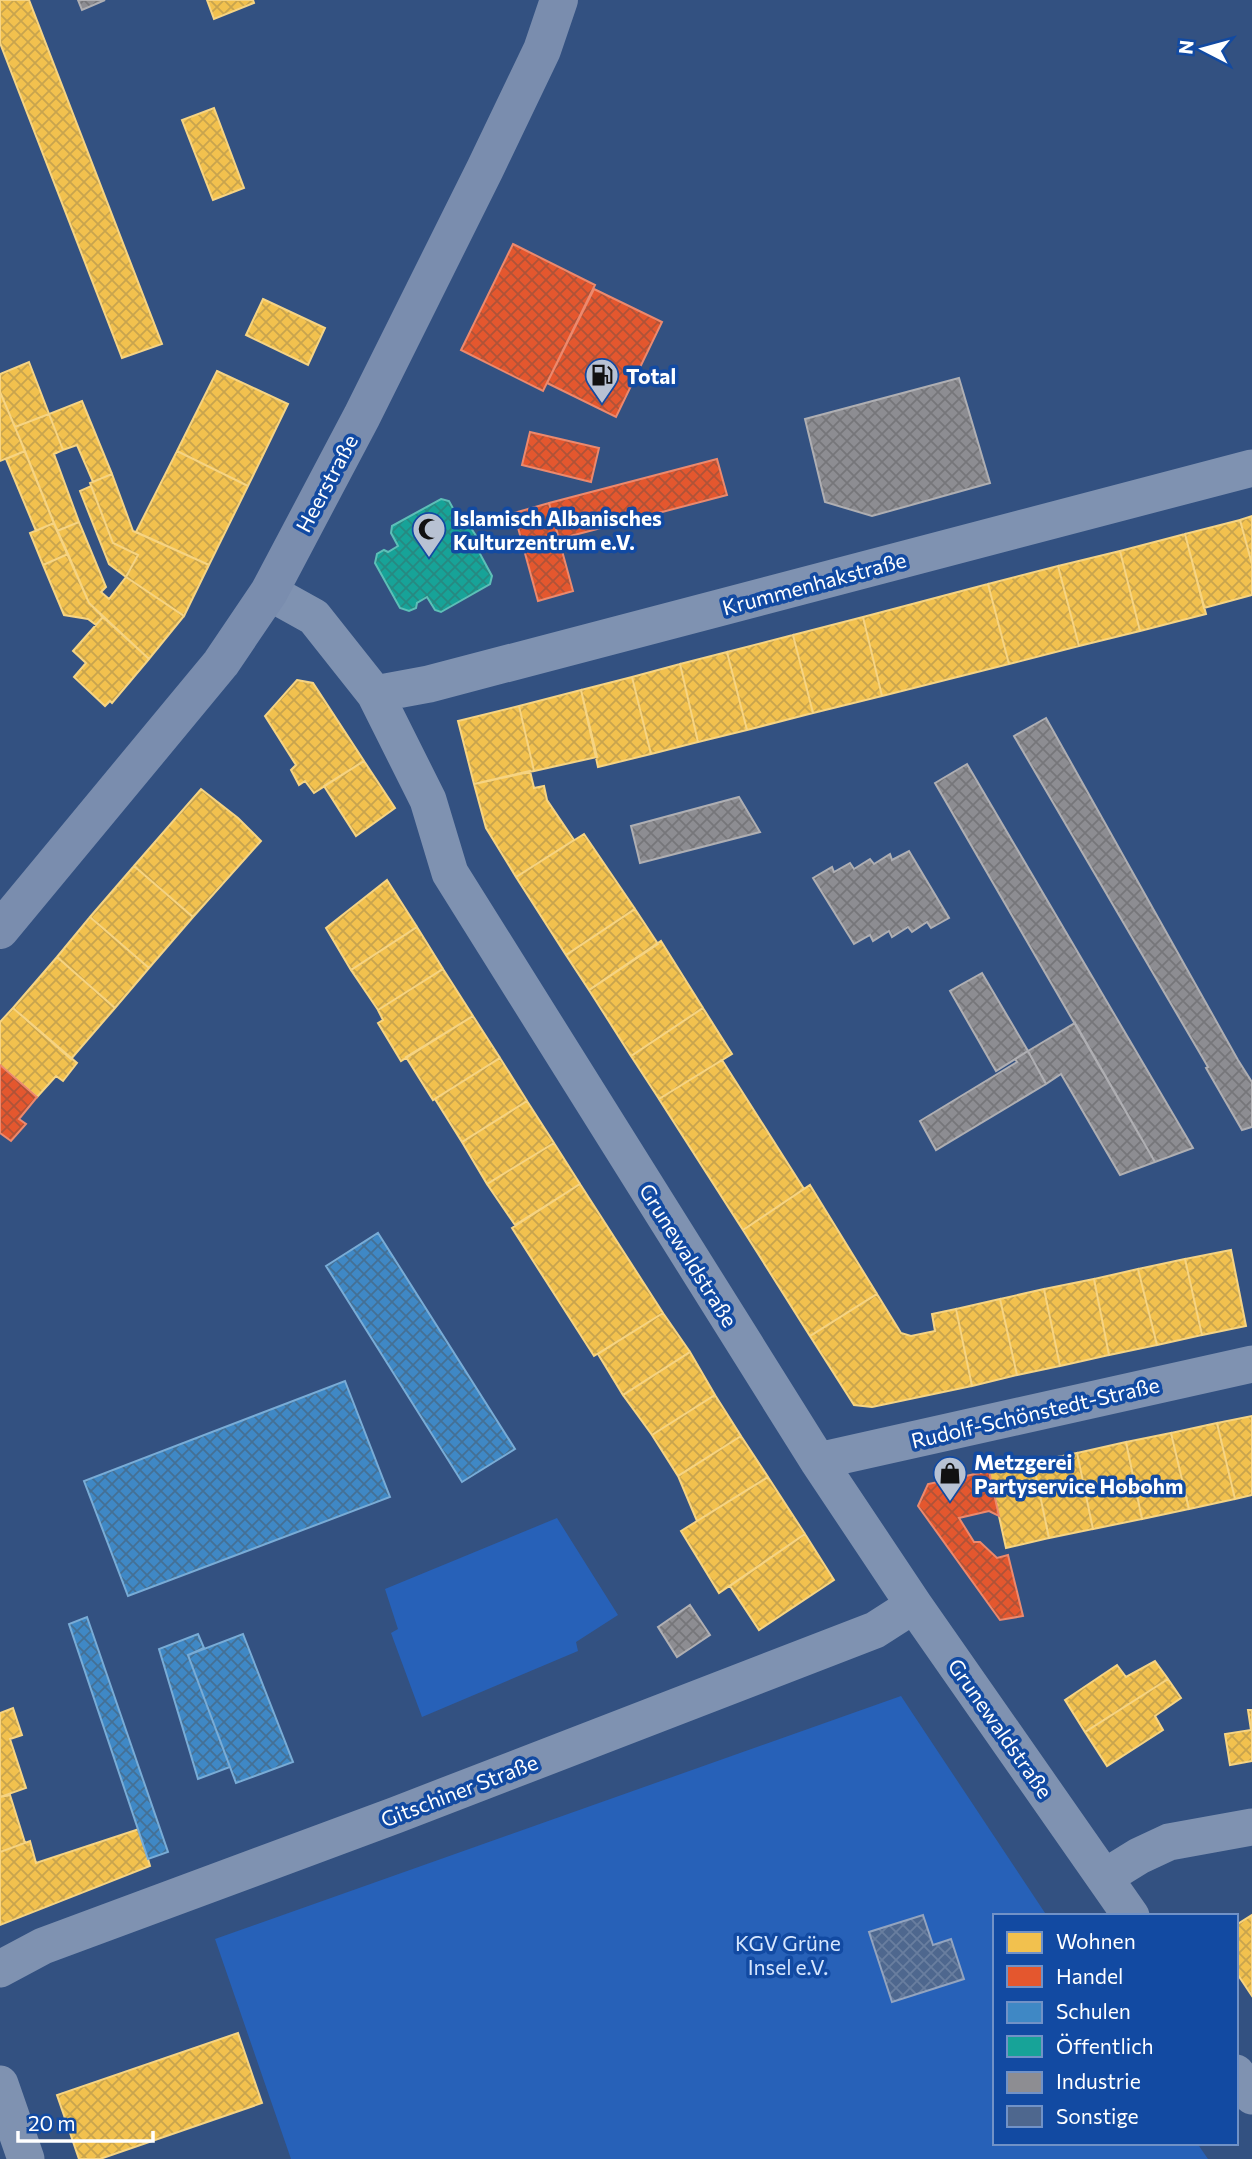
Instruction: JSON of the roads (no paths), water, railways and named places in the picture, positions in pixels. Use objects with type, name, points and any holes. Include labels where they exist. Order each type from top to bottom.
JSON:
[{"type":"street","name":"Heerstraße","points":[[4,923],[221,663],[269,592],[362,416],[485,169],[542,50],[559,0]]},
{"type":"street","name":"Krummenhakstraße","points":[[375,694],[466,675],[1252,468]]},
{"type":"street","name":"Grunewaldstraße","points":[[269,592],[313,617],[375,694],[428,800],[450,873],[818,1461],[914,1605],[1130,1914]]},
{"type":"street","name":"Rudolf-Schönstedt-Straße","points":[[818,1461],[1252,1364]]},
{"type":"street","name":"Gitschiner Straße","points":[[0,1969],[43,1947],[875,1630],[914,1605]]},
{"type":"street","points":[[1105,1877],[1139,1856],[1169,1842],[1252,1827]]},
{"type":"street","points":[[1238,2076],[1252,2096]]},
{"type":"street","points":[[0,2084],[26,2159]]},
{"type":"place","name":"Total","points":[[602,405]]},
{"type":"place","name":"Islamisch Albanisches Kulturzentrum e.V.","points":[[429,559]]},
{"type":"place","name":"Metzgerei Partyservice Hobohm","points":[[950,1503]]},
{"type":"park label","name":"KGV Grüne Insel e.V.","points":[[788,1954]]}]
